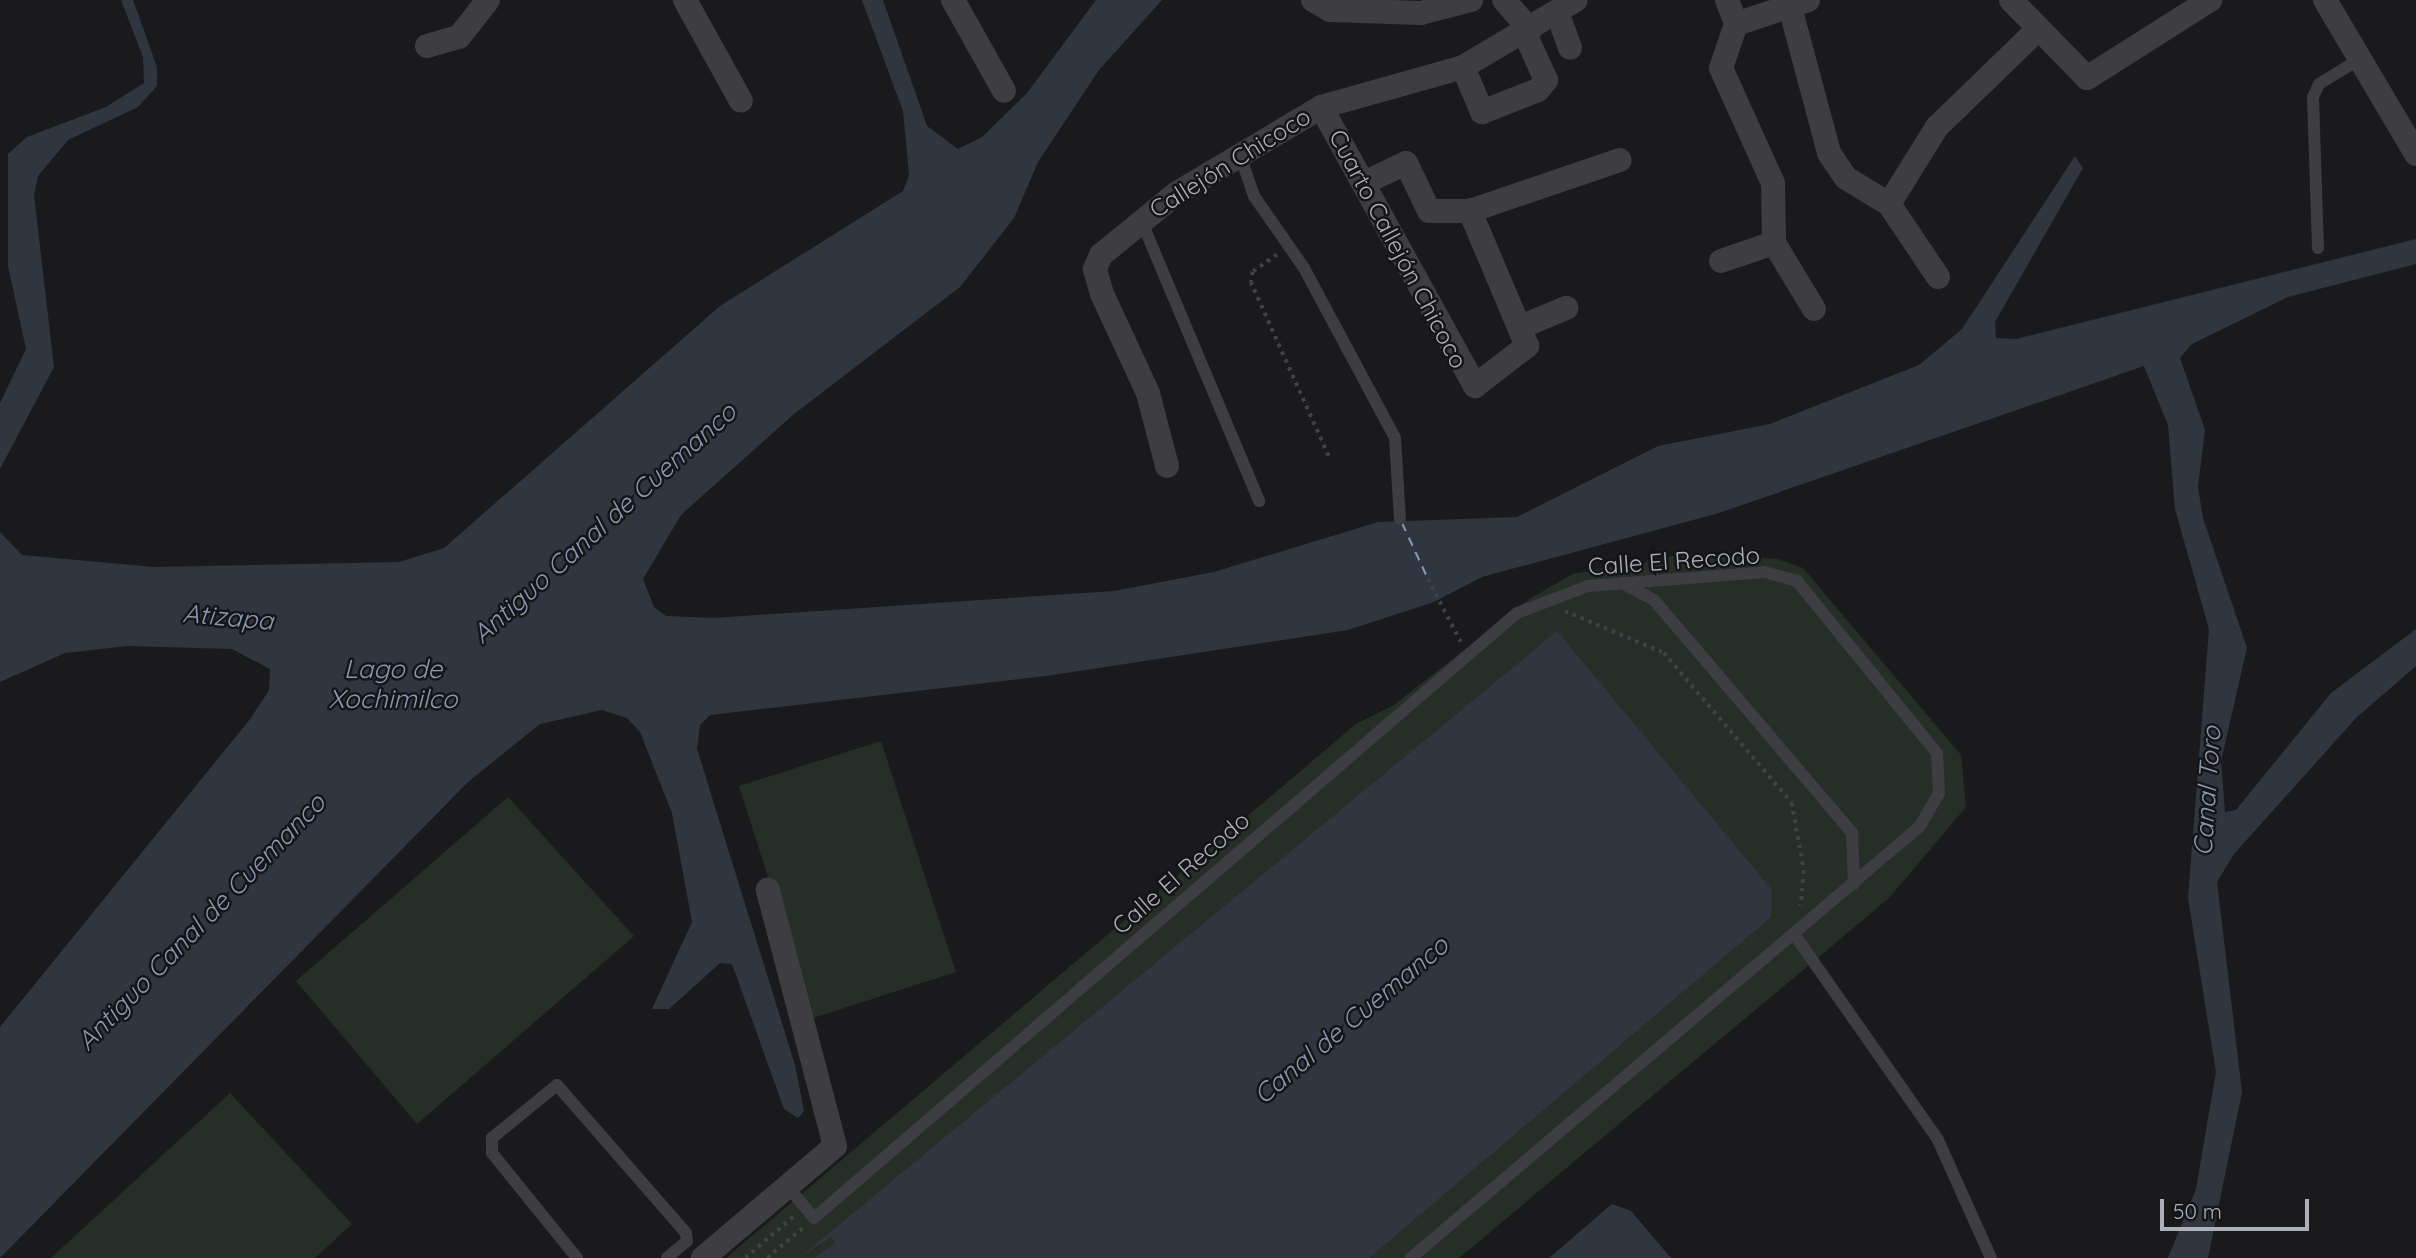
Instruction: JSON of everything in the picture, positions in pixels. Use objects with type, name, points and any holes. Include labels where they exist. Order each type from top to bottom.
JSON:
[{"type":"street","points":[[685,0],[741,101]]},
{"type":"street","points":[[953,0],[1004,91]]},
{"type":"street","points":[[1313,0],[1330,10],[1421,13],[1471,0]]},
{"type":"street","points":[[1462,67],[1482,112],[1538,90],[1546,80],[1527,32],[1504,0]]},
{"type":"street","points":[[1727,0],[1736,24],[1721,68],[1773,183],[1774,243],[1814,309]]},
{"type":"street","points":[[2011,0],[2087,78],[2210,0]]},
{"type":"street","points":[[2325,0],[2416,154]]},
{"type":"street","points":[[1736,24],[1799,4],[1829,153],[1846,178],[1889,204],[1938,276]]},
{"type":"street","points":[[1567,6],[1570,48]]},
{"type":"street","name":"Callejón Chicoco","points":[[1167,466],[1148,393],[1095,269],[1118,236],[1240,155],[1321,107],[1462,67],[1527,32],[1567,6]]},
{"type":"street","points":[[427,46],[475,17]]},
{"type":"street","points":[[1889,204],[1937,127],[2038,29]]},
{"type":"street","name":"Cuarto Callejón Chicoco","points":[[1321,107],[1366,182],[1471,384],[1487,381],[1526,353],[1523,326]]},
{"type":"street","points":[[1366,182],[1406,163],[1429,211],[1470,211],[1620,160]]},
{"type":"street","points":[[1470,211],[1523,326],[1566,309]]},
{"type":"street","points":[[1721,261],[1774,243]]},
{"type":"street","points":[[703,1258],[835,1146],[768,890]]},
{"type":"lane","points":[[2318,248],[2313,97],[2319,84],[2360,59]]},
{"type":"lane","points":[[1240,155],[1254,196],[1359,362],[1395,438],[1400,519]]},
{"type":"lane","points":[[1141,219],[1259,501]]},
{"type":"lane","name":"Calle El Recodo","points":[[814,1218],[1468,653],[1540,603],[1588,586],[1622,583],[1764,572],[1797,581],[1937,753],[1939,793],[1919,827],[1411,1258]]},
{"type":"lane","points":[[1622,583],[1654,600],[1852,833],[1854,884]]},
{"type":"lane","points":[[1796,932],[1938,1140],[1991,1258]]},
{"type":"lane","points":[[577,1258],[492,1153],[492,1138],[557,1086],[686,1233],[687,1241],[667,1258]]},
{"type":"lane","points":[[788,1187],[814,1218]]},
{"type":"path","points":[[1287,248],[1253,272],[1251,282],[1330,459]]},
{"type":"path","points":[[1428,579],[1468,653]]},
{"type":"path","points":[[1540,603],[1614,626],[1664,653],[1792,803],[1804,871],[1796,932]]},
{"type":"path","points":[[745,1258],[805,1208]]},
{"type":"path","points":[[767,1258],[814,1218]]},
{"type":"shaded area","points":[[1684,554],[1777,559],[1803,568],[1961,755],[1966,807],[1889,898],[1459,1258],[726,1258],[1356,724],[1394,705],[1529,599],[1573,574]]},
{"type":"shaded area","points":[[881,741],[956,972],[813,1018],[739,786]]},
{"type":"shaded area","points":[[508,797],[634,936],[417,1124],[296,981]]},
{"type":"shaded area","points":[[230,1093],[352,1224],[315,1258],[51,1258]]},
{"type":"water","points":[[121,0],[133,0],[157,67],[157,86],[138,107],[68,140],[38,176],[34,195],[54,367],[0,469],[0,403],[26,349],[8,266],[8,154],[27,137],[106,107],[144,83],[143,57]]},
{"type":"water","name":"Lago de Xochimilco","points":[[862,0],[883,0],[927,126],[958,149],[982,137],[1027,93],[1096,0],[1162,0],[1099,70],[1038,162],[1014,218],[960,287],[794,414],[681,515],[643,579],[654,607],[666,616],[713,618],[1114,591],[1214,572],[1378,522],[1517,517],[1658,446],[1770,424],[1919,365],[1962,329],[2075,156],[2083,168],[1995,322],[1996,338],[2016,339],[2416,239],[2416,264],[2288,297],[2192,344],[2180,358],[2205,430],[2198,487],[2203,518],[2247,648],[2221,761],[2225,812],[2236,810],[2331,693],[2416,629],[2416,666],[2356,718],[2234,854],[2217,882],[2242,1092],[2208,1258],[2168,1258],[2196,1189],[2216,1072],[2188,898],[2209,629],[2175,509],[2168,425],[2144,366],[1719,513],[1482,577],[1434,602],[1348,630],[1046,676],[710,715],[700,725],[697,749],[795,1065],[804,1111],[798,1118],[784,1109],[732,964],[720,963],[669,1009],[652,1009],[692,922],[672,813],[640,732],[627,718],[602,710],[540,724],[468,782],[0,1258],[0,1027],[251,718],[269,690],[270,669],[232,649],[127,646],[65,653],[0,682],[0,532],[22,555],[154,567],[399,562],[444,548],[720,306],[903,191],[909,175],[903,111]]},
{"type":"water","name":"Canal de Cuemanco","points":[[1557,631],[1772,890],[1771,917],[1369,1258],[815,1258],[835,1243],[831,1237],[799,1258]]},
{"type":"water","points":[[1612,1204],[1631,1211],[1671,1258],[1549,1258]]},
{"type":"ferry route","points":[[1402,523],[1428,579]]},
{"type":"water label","name":"Antiguo Canal de Cuemanco","points":[[604,523]]},
{"type":"water label","name":"Atizapa","points":[[228,617]]},
{"type":"water label","name":"Canal Toro","points":[[2207,791]]},
{"type":"water label","name":"Antiguo Canal de Cuemanco","points":[[201,922]]}]
